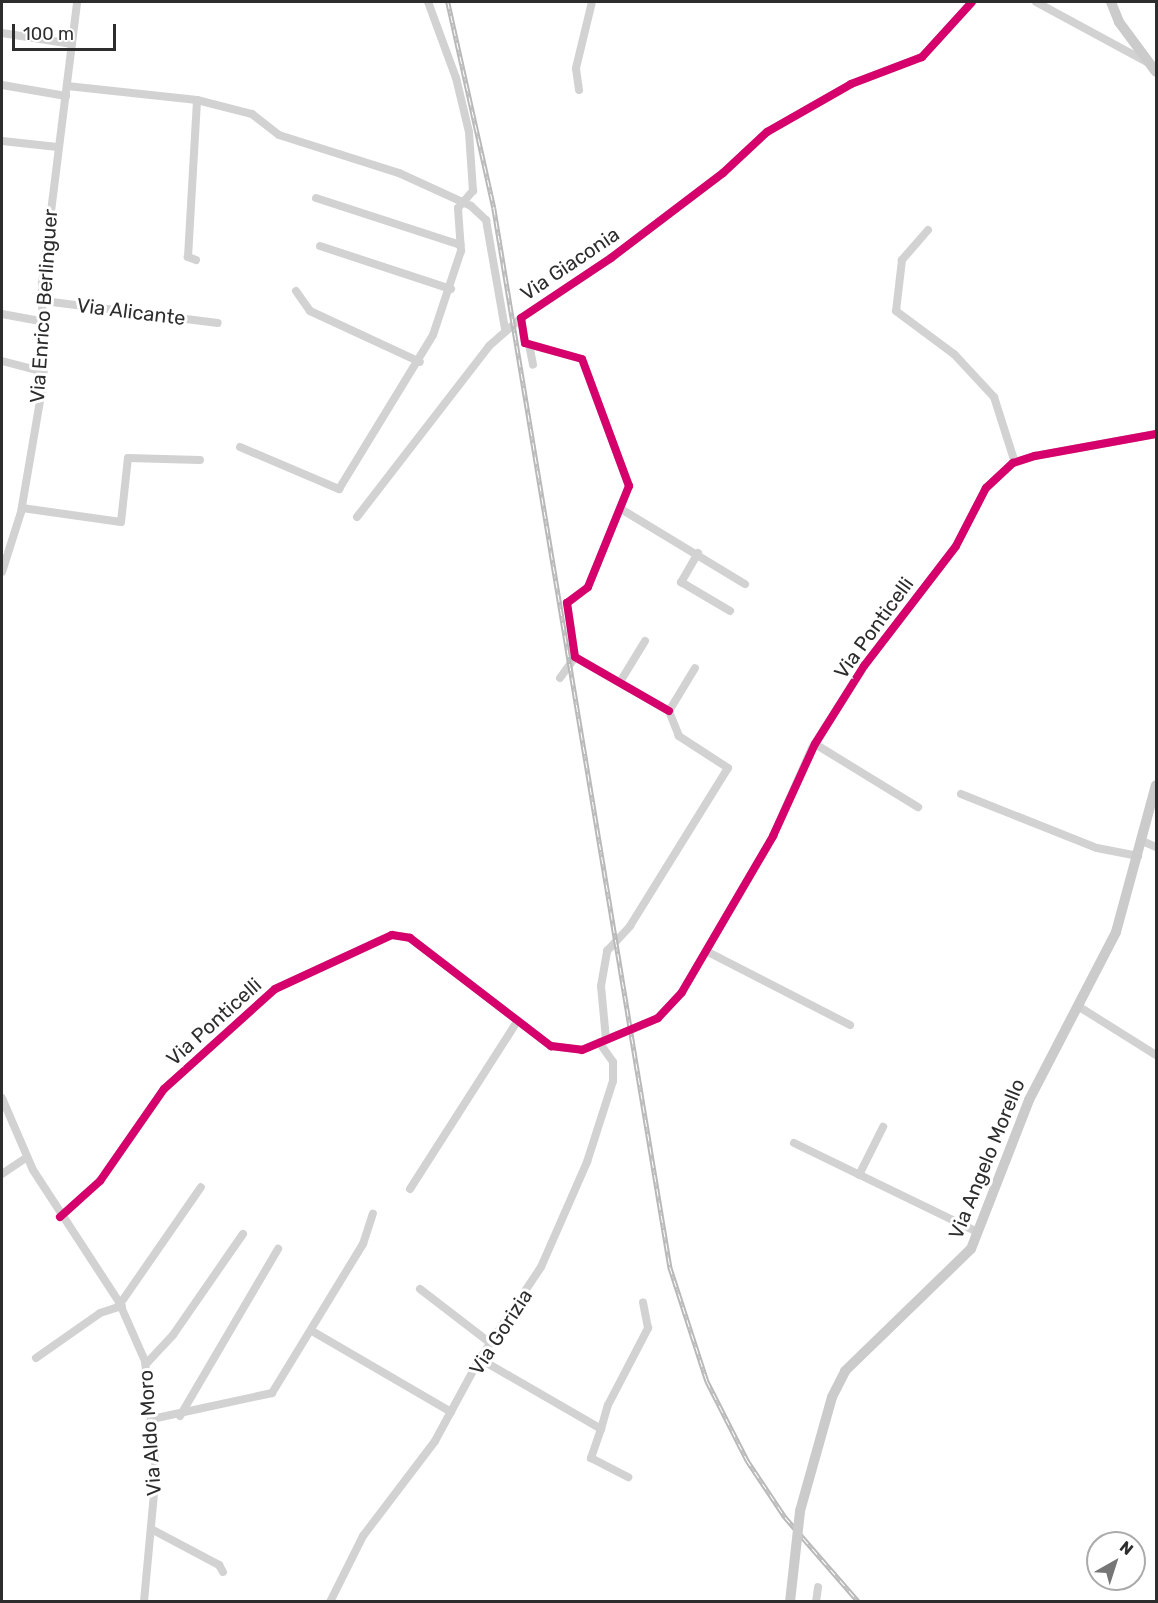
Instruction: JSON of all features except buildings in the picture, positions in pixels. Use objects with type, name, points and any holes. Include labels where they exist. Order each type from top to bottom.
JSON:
[{"type":"street","name":"Via Enrico Berlinguer","points":[[2,573],[22,508],[44,372],[44,302],[58,147],[77,2]]},
{"type":"street","points":[[428,2],[447,44],[469,132],[472,196],[460,203]]},
{"type":"street","points":[[579,90],[576,68],[592,2]]},
{"type":"street","name":"Via Giaconia","points":[[533,365],[521,318],[658,223],[767,132],[851,84],[922,57],[972,2]]},
{"type":"street","points":[[1035,2],[1154,68]]},
{"type":"street","points":[[1111,2],[1119,22],[1154,68]]},
{"type":"street","points":[[2,33],[72,44]]},
{"type":"street","points":[[2,86],[66,96]]},
{"type":"street","points":[[67,86],[197,100],[252,114],[279,135],[399,173],[460,203],[486,220],[505,329]]},
{"type":"street","points":[[196,260],[188,257],[197,100]]},
{"type":"street","points":[[2,141],[58,147]]},
{"type":"street","points":[[316,198],[461,245]]},
{"type":"street","points":[[240,447],[339,489],[420,362],[452,289],[461,245],[460,203]]},
{"type":"street","points":[[928,230],[902,260],[896,311],[954,354],[994,397],[1015,463]]},
{"type":"street","points":[[321,246],[452,289]]},
{"type":"street","points":[[296,291],[310,311],[420,362]]},
{"type":"street","name":"Via Alicante","points":[[44,302],[218,323]]},
{"type":"street","points":[[2,314],[45,322]]},
{"type":"street","points":[[357,517],[505,329],[521,318]]},
{"type":"street","points":[[529,344],[582,359],[629,486],[588,587],[567,603],[575,657],[560,678]]},
{"type":"street","points":[[2,361],[44,372]]},
{"type":"street","name":"Via Ponticelli","points":[[635,1028],[658,1018],[682,992],[773,836],[815,744],[864,666],[956,546],[986,488],[1015,463],[1156,434]]},
{"type":"street","points":[[22,508],[121,522],[128,458],[200,460]]},
{"type":"street","points":[[621,509],[698,553],[745,584]]},
{"type":"street","points":[[698,553],[681,582],[730,611]]},
{"type":"street","points":[[620,682],[645,641]]},
{"type":"street","points":[[575,657],[669,711],[679,736],[728,768],[630,926],[608,951],[601,986],[603,1041]]},
{"type":"street","points":[[669,711],[695,668]]},
{"type":"street","points":[[815,744],[918,807]]},
{"type":"street","name":"Via Angelo Morello","points":[[790,1602],[800,1511],[827,1413],[845,1371],[869,1342],[956,1269],[977,1232],[1029,1100],[1081,1008],[1116,932],[1156,785]]},
{"type":"street","points":[[961,794],[1097,848],[1138,856]]},
{"type":"street","points":[[1140,840],[1156,847]]},
{"type":"street","name":"Via Ponticelli","points":[[60,1217],[100,1180],[164,1089],[275,989],[301,972],[392,935],[410,938],[551,1046],[582,1050],[618,1035]]},
{"type":"street","points":[[706,951],[850,1025]]},
{"type":"street","points":[[1081,1008],[1156,1055]]},
{"type":"street","points":[[410,1190],[517,1022]]},
{"type":"street","name":"Via Gorizia","points":[[330,1602],[363,1536],[451,1412],[490,1343],[531,1288],[587,1162],[613,1081],[613,1062],[603,1041]]},
{"type":"street","points":[[2,1098],[27,1157],[60,1217]]},
{"type":"street","points":[[859,1175],[883,1127]]},
{"type":"street","points":[[794,1143],[977,1232]]},
{"type":"street","points":[[2,1174],[27,1157]]},
{"type":"street","points":[[36,1358],[100,1313],[121,1305],[201,1187]]},
{"type":"street","points":[[152,1419],[180,1416],[272,1393],[363,1244],[373,1214]]},
{"type":"street","name":"Via Aldo Moro","points":[[60,1217],[121,1305],[146,1364],[152,1419],[153,1530],[144,1602]]},
{"type":"street","points":[[146,1364],[173,1335],[243,1234]]},
{"type":"street","points":[[180,1416],[278,1249]]},
{"type":"street","points":[[420,1289],[490,1343]]},
{"type":"street","points":[[628,1478],[591,1458],[608,1405],[648,1328],[643,1302]]},
{"type":"street","points":[[312,1331],[451,1412]]},
{"type":"street","points":[[480,1359],[601,1428]]},
{"type":"street","points":[[153,1530],[219,1565],[223,1572]]},
{"type":"street","points":[[816,1602],[818,1587]]},
{"type":"tunnel","points":[[618,1035],[635,1028]]},
{"type":"railway","points":[[448,2],[494,208],[670,1267],[707,1381],[747,1460],[785,1517],[859,1602]]},
{"type":"cycle path","points":[[669,711],[575,657],[567,603],[588,587],[629,486],[582,359],[525,343],[521,318],[611,258],[723,173],[767,132],[851,84],[922,57],[972,2]]},
{"type":"cycle path","points":[[60,1217],[100,1181],[164,1089],[275,989],[392,935],[410,938],[551,1046],[582,1050],[658,1018],[682,992],[773,836],[815,744],[864,666],[956,546],[986,488],[1013,463],[1035,456],[1156,434]]}]
